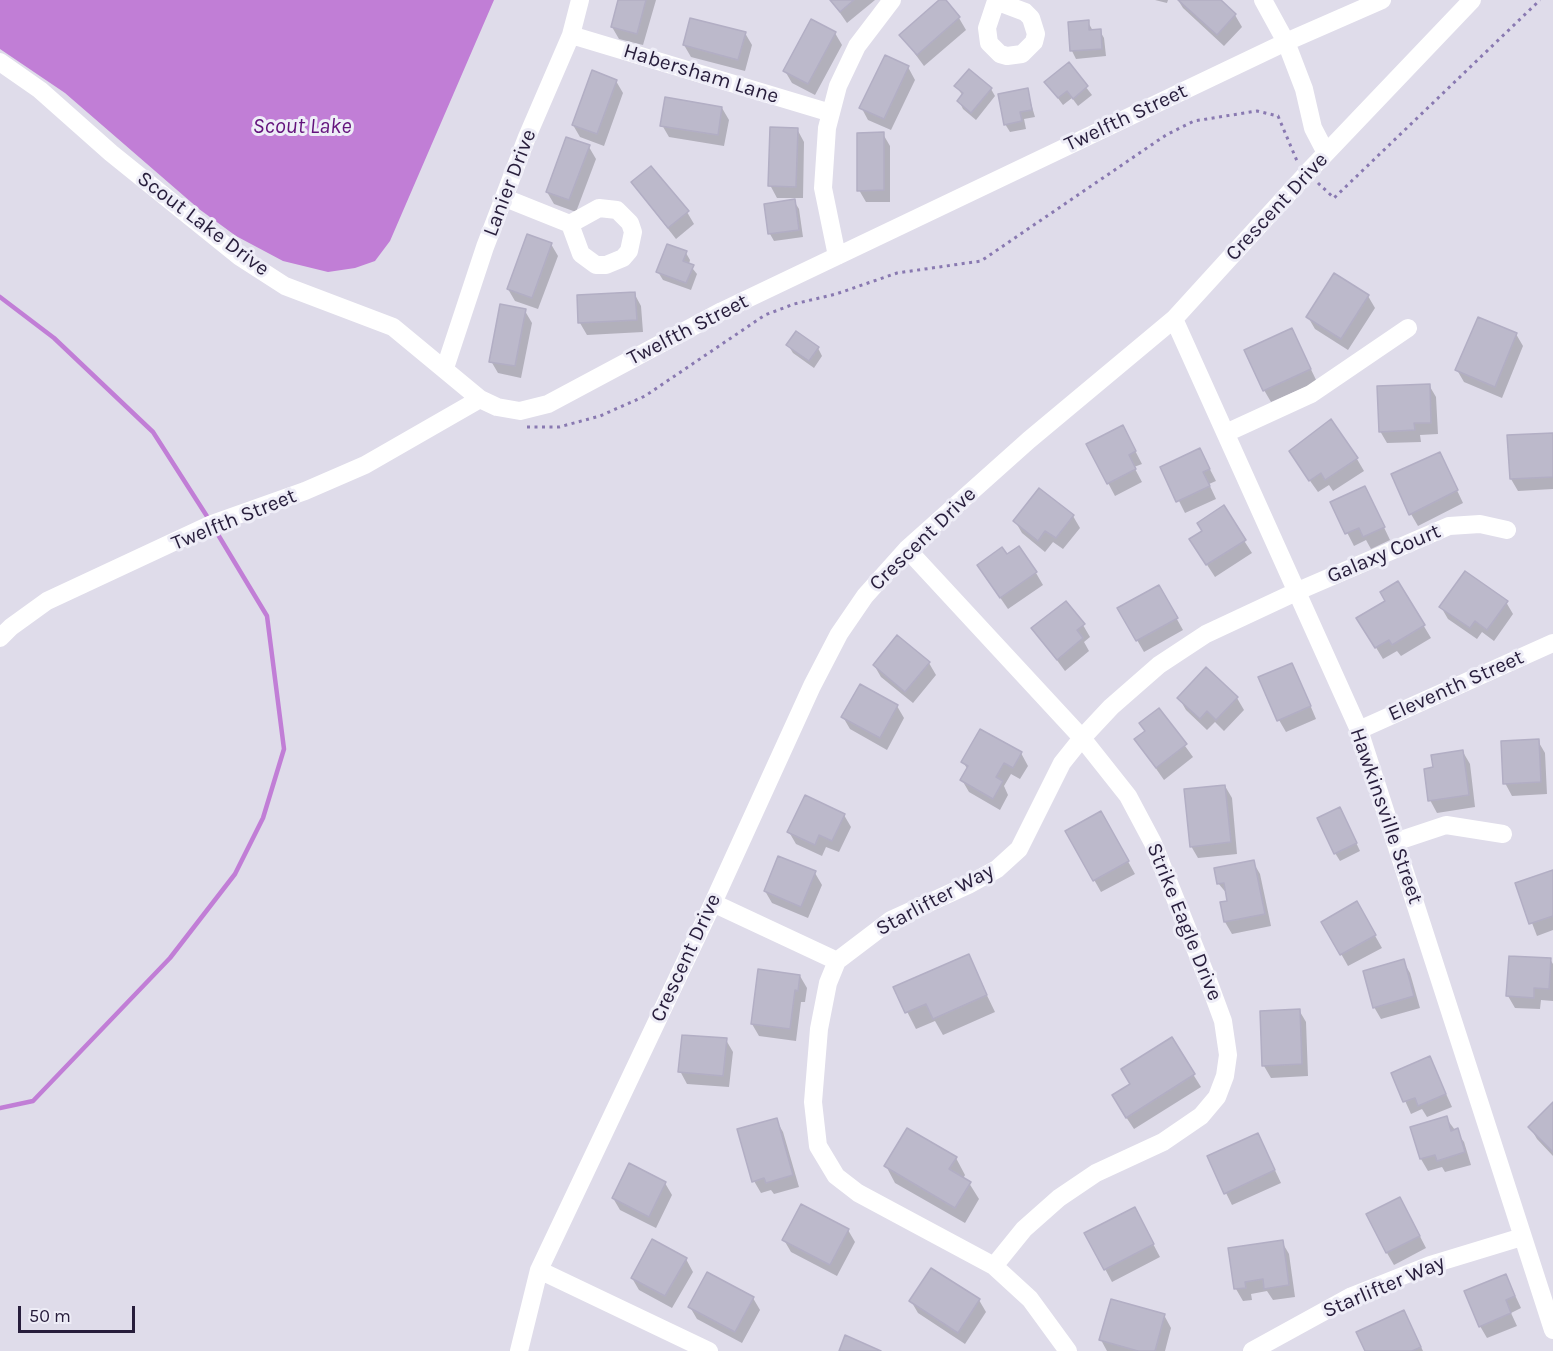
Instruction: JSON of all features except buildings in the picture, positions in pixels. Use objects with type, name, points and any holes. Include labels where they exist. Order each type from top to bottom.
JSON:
[{"type":"street","name":"Lanier Drive","points":[[445,368],[485,247],[527,137],[571,35],[580,0]]},
{"type":"street","points":[[837,256],[823,188],[824,153],[831,113],[838,86],[857,46],[892,0]]},
{"type":"street","points":[[1263,0],[1286,42],[1304,89],[1313,128],[1326,153]]},
{"type":"street","name":"Twelfth Street","points":[[0,638],[11,627],[47,601],[212,524],[346,474],[412,440],[480,399],[496,406],[520,411],[548,404],[722,311],[1286,42],[1382,0]]},
{"type":"street","name":"Crescent Drive","points":[[519,1351],[539,1270],[713,903],[812,686],[840,634],[865,596],[907,549],[1029,440],[1174,319],[1308,172],[1472,0]]},
{"type":"street","name":"Habersham Lane","points":[[571,35],[831,113]]},
{"type":"street","name":"Scout Lake Drive","points":[[0,62],[40,90],[111,153],[240,257],[285,285],[393,327],[480,399]]},
{"type":"street","points":[[505,198],[570,224]]},
{"type":"street","name":"Hawkinsville Street","points":[[1174,319],[1359,730],[1522,1237],[1545,1276],[1553,1330]]},
{"type":"street","points":[[1226,433],[1311,394],[1408,328]]},
{"type":"street","name":"Galaxy Court","points":[[1298,591],[1449,526],[1480,524],[1507,530]]},
{"type":"street","name":"Strike Eagle Drive","points":[[907,549],[1082,738],[1128,796],[1153,843],[1223,1020],[1228,1055],[1225,1076],[1217,1097],[1201,1116],[1163,1142],[1096,1173],[1059,1198],[1024,1229],[994,1266]]},
{"type":"street","name":"Starlifter Way","points":[[837,961],[891,920],[998,869],[1019,849],[1062,764],[1111,707],[1160,665],[1206,634],[1298,591]]},
{"type":"street","name":"Eleventh Street","points":[[1359,730],[1553,643]]},
{"type":"street","points":[[1395,842],[1446,825],[1503,834]]},
{"type":"street","points":[[713,903],[837,961],[828,984],[818,1040],[813,1102],[818,1146],[836,1176],[858,1193],[994,1266],[1030,1299],[1068,1351]]},
{"type":"street","name":"Starlifter Way","points":[[1252,1351],[1352,1296],[1430,1265],[1522,1237]]},
{"type":"street","points":[[539,1270],[709,1351]]},
{"type":"path","points":[[518,425],[559,427],[600,416],[655,390],[765,315],[794,304],[836,294],[897,273],[981,261],[1166,135],[1194,121],[1257,111],[1278,116],[1296,160],[1334,198],[1540,0]]},
{"type":"water","name":"Scout Lake","points":[[0,0],[494,0],[390,241],[375,261],[355,268],[328,272],[283,261],[236,236],[199,209],[65,93],[0,49]]},
{"type":"waterway","points":[[0,297],[54,338],[153,432],[210,521]]},
{"type":"waterway","points":[[0,1108],[33,1101],[170,958],[235,874],[263,818],[284,749],[267,616],[214,528]]}]
